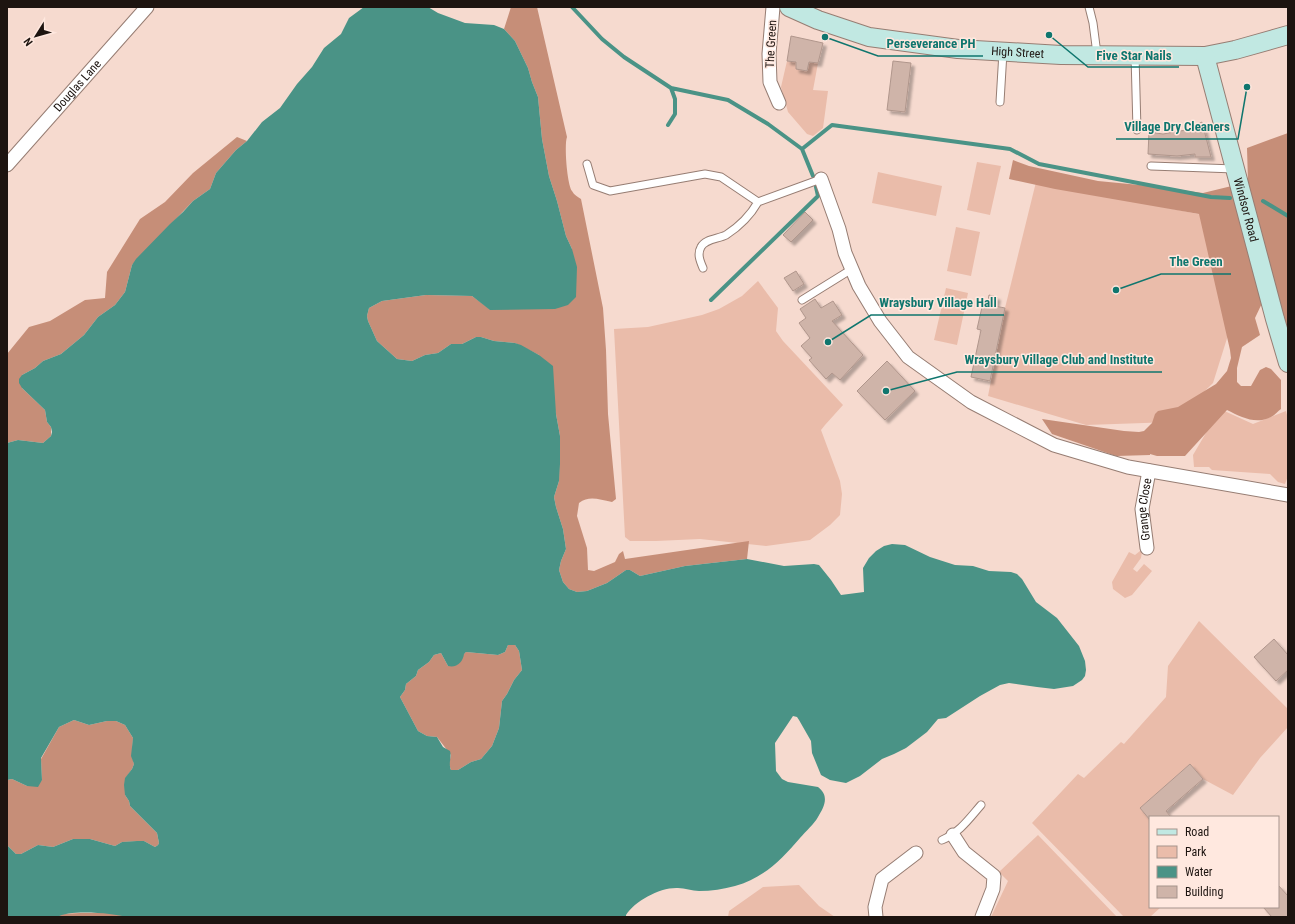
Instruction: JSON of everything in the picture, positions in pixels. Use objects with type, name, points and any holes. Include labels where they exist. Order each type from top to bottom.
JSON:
[{"type":"street","name":"Douglas Lane","points":[[7,165],[147,7]]},
{"type":"street","name":"The Green","points":[[774,7],[768,54],[770,82],[779,103]]},
{"type":"street","name":"High Street","points":[[789,7],[818,20],[869,37],[958,49],[1061,55],[1097,54],[1205,56],[1235,50],[1288,35]]},
{"type":"street","name":"Windsor Road","points":[[1205,56],[1285,343],[1288,363]]},
{"type":"street","points":[[821,179],[845,253],[859,286],[880,321],[908,357],[971,402],[1054,445],[1128,467],[1288,494]]},
{"type":"street","name":"Grange Close","points":[[1147,548],[1142,509],[1149,471]]},
{"type":"street","points":[[948,838],[994,876],[994,889],[982,917]]},
{"type":"street","points":[[876,917],[875,907],[882,879],[916,852]]},
{"type":"lane","points":[[1089,7],[1093,23],[1097,54]]},
{"type":"lane","points":[[1000,102],[1003,51]]},
{"type":"lane","points":[[1135,55],[1136,130]]},
{"type":"lane","points":[[587,164],[593,185],[610,191],[705,174],[721,177],[758,202]]},
{"type":"lane","points":[[1151,166],[1236,169]]},
{"type":"lane","points":[[703,268],[698,256],[700,248],[704,243],[724,236],[740,225],[749,217],[758,202],[821,179]]},
{"type":"lane","points":[[802,300],[852,269]]},
{"type":"lane","points":[[948,838],[964,826],[981,805]]},
{"type":"green space","points":[[787,61],[796,62],[807,71],[809,62],[818,63],[813,90],[828,91],[823,128],[813,136],[807,134],[788,112],[781,87]]},
{"type":"green space","points":[[977,162],[1001,166],[990,215],[967,210]]},
{"type":"green space","points":[[878,172],[942,186],[936,216],[872,203]]},
{"type":"green space","points":[[1036,182],[1203,215],[1229,332],[1213,383],[1173,422],[1086,425],[988,396],[1005,308]]},
{"type":"green space","points":[[956,227],[980,232],[971,276],[947,271]]},
{"type":"green space","points":[[758,281],[778,308],[776,331],[783,341],[843,405],[821,430],[840,481],[842,494],[840,515],[830,525],[810,540],[766,546],[700,539],[630,541],[625,537],[614,329],[648,327],[702,315],[719,309],[742,296]]},
{"type":"green space","points":[[946,288],[968,293],[957,345],[934,340]]},
{"type":"green space","points":[[1220,409],[1253,424],[1286,411],[1288,419],[1288,476],[1285,484],[1278,482],[1270,474],[1212,470],[1209,467],[1194,467],[1193,455]]},
{"type":"green space","points":[[1140,551],[1142,552],[1141,558],[1133,569],[1137,572],[1144,564],[1152,571],[1132,595],[1125,598],[1113,589],[1112,582],[1129,552],[1135,555]]},
{"type":"green space","points":[[1199,621],[1288,709],[1288,727],[1260,758],[1233,795],[1203,779],[1190,764],[1140,808],[1149,819],[1149,908],[1160,908],[1150,917],[1124,917],[1032,823],[1078,774],[1084,778],[1121,742],[1124,744],[1166,697],[1168,666]]},
{"type":"green space","points":[[1038,835],[1117,917],[991,917],[1008,881],[999,872]]},
{"type":"green space","points":[[799,885],[819,906],[835,917],[728,917],[729,911],[763,887]]},
{"type":"shaded area","points":[[511,7],[537,7],[567,137],[567,173],[570,187],[576,196],[581,199],[603,308],[608,414],[616,499],[612,502],[599,499],[587,499],[579,503],[577,516],[587,548],[588,570],[594,571],[615,562],[619,554],[623,551],[625,559],[749,541],[747,559],[685,566],[640,576],[630,570],[626,570],[607,583],[587,591],[577,592],[569,589],[563,582],[559,570],[566,549],[563,529],[554,497],[559,481],[560,436],[556,414],[539,355],[515,343],[494,341],[476,337],[462,344],[451,344],[438,353],[425,355],[412,361],[397,359],[377,341],[368,321],[367,316],[369,308],[382,301],[426,295],[472,296],[491,310],[572,249],[566,236],[549,176],[542,139],[538,97],[528,68],[515,41],[504,29]]},
{"type":"shaded area","points":[[1288,133],[1288,337],[1264,299],[1255,318],[1260,335],[1242,347],[1237,368],[1237,382],[1241,386],[1251,386],[1260,370],[1266,367],[1271,369],[1281,380],[1281,409],[1271,417],[1260,420],[1249,419],[1227,410],[1185,456],[1157,456],[1150,454],[1116,456],[1052,434],[1042,419],[1124,431],[1144,431],[1152,423],[1155,414],[1158,411],[1178,407],[1216,384],[1227,371],[1231,358],[1230,350],[1199,214],[1055,189],[1009,179],[1013,160],[1029,166],[1098,181],[1203,193],[1248,182],[1247,148]]},
{"type":"shaded area","points":[[237,137],[247,141],[236,150],[216,173],[210,189],[193,201],[132,265],[125,292],[115,305],[98,317],[84,335],[61,354],[43,361],[35,368],[22,375],[22,388],[45,410],[47,422],[51,427],[51,436],[43,443],[18,440],[7,443],[7,354],[29,327],[50,321],[85,300],[105,298],[107,272],[140,219],[165,202],[193,173]]},
{"type":"shaded area","points":[[508,645],[515,645],[519,651],[522,670],[514,680],[502,701],[499,728],[492,746],[481,759],[471,762],[458,770],[451,770],[449,764],[451,755],[437,737],[427,736],[418,731],[400,697],[405,690],[406,684],[416,676],[418,670],[429,662],[434,655],[441,653],[448,666],[466,652],[498,655],[505,652]]},
{"type":"shaded area","points":[[74,720],[89,725],[107,721],[116,721],[125,725],[133,738],[132,756],[134,764],[125,779],[125,795],[130,806],[157,833],[159,843],[155,847],[144,841],[122,842],[115,846],[90,839],[73,839],[53,847],[38,845],[21,854],[16,854],[7,845],[7,780],[12,779],[27,786],[42,780],[41,759],[59,727]]},
{"type":"shaded area","points":[[116,913],[127,917],[57,917],[61,914]]},
{"type":"water","points":[[364,7],[428,7],[438,13],[465,23],[494,25],[504,29],[515,41],[528,68],[538,97],[542,139],[549,176],[566,236],[572,249],[577,267],[576,297],[568,305],[555,309],[490,310],[472,296],[426,295],[382,301],[369,308],[367,316],[377,341],[397,359],[412,361],[425,355],[438,353],[451,344],[462,344],[476,337],[481,337],[494,341],[521,345],[539,355],[553,366],[556,414],[560,436],[559,481],[554,497],[563,529],[566,549],[559,570],[563,582],[569,589],[577,592],[587,591],[607,583],[626,570],[630,570],[640,576],[685,566],[747,559],[784,566],[819,565],[841,595],[864,592],[863,568],[869,558],[884,546],[892,544],[905,545],[930,557],[955,565],[973,566],[989,571],[1011,572],[1017,574],[1022,579],[1036,602],[1057,618],[1079,646],[1085,661],[1086,670],[1085,676],[1082,680],[1073,686],[1054,689],[1009,683],[1000,685],[946,718],[938,719],[927,732],[906,748],[882,759],[860,776],[846,783],[830,780],[821,775],[812,753],[811,741],[797,717],[793,716],[775,743],[776,771],[782,779],[788,782],[818,787],[822,790],[825,802],[814,822],[772,867],[755,878],[745,883],[717,890],[699,891],[671,888],[656,892],[635,905],[626,917],[127,917],[112,914],[81,912],[57,917],[7,917],[7,845],[16,854],[21,854],[38,845],[53,847],[73,839],[90,839],[115,846],[122,842],[144,841],[155,847],[159,843],[157,833],[130,806],[125,795],[125,778],[134,764],[131,756],[133,738],[125,725],[116,721],[107,721],[89,725],[74,720],[59,727],[41,758],[42,780],[38,787],[27,786],[12,779],[7,780],[7,443],[18,440],[43,443],[51,436],[52,432],[51,427],[47,422],[45,410],[22,388],[19,383],[19,379],[22,375],[35,368],[43,361],[61,354],[84,335],[98,317],[115,305],[125,292],[132,265],[136,259],[193,201],[210,189],[216,173],[236,150],[247,141],[262,122],[280,108],[297,84],[312,67],[324,48],[341,34],[349,18]],"holes":[[[508,645],[515,645],[519,651],[522,670],[514,680],[502,701],[499,728],[492,746],[481,759],[471,762],[458,770],[451,770],[450,751],[443,747],[437,737],[427,736],[418,731],[400,697],[405,690],[406,684],[416,676],[418,670],[429,662],[434,655],[441,653],[448,666],[454,666],[461,662],[466,652],[498,655],[505,652]]]},
{"type":"building","points":[[791,36],[823,43],[818,63],[809,62],[807,71],[796,69],[796,62],[787,61]]},
{"type":"building","points":[[893,61],[911,63],[905,112],[887,110]]},
{"type":"building","points":[[1202,122],[1211,157],[1195,157],[1195,154],[1177,156],[1148,154],[1149,132],[1163,134],[1186,130]]},
{"type":"building","points":[[805,212],[813,220],[791,242],[783,235]]},
{"type":"building","points":[[796,271],[804,284],[793,291],[784,278]]},
{"type":"building","points":[[989,295],[997,297],[995,306],[1005,308],[990,381],[971,377],[981,330],[977,329],[982,307],[987,308]]},
{"type":"building","points":[[815,299],[821,308],[833,301],[842,315],[832,321],[863,355],[840,380],[832,373],[826,379],[809,360],[812,358],[801,346],[810,338],[799,323],[806,318],[800,309]]},
{"type":"building","points":[[887,361],[915,391],[885,420],[857,391]]},
{"type":"building","points":[[1274,639],[1288,655],[1288,670],[1276,681],[1254,657]]},
{"type":"building","points":[[1190,764],[1203,779],[1166,811],[1170,816],[1149,816],[1149,819],[1140,808]]},
{"type":"building","points":[[1279,886],[1288,896],[1288,917],[1272,917],[1264,908],[1279,908]]},
{"type":"waterway","points":[[572,7],[602,39],[624,57],[671,88],[728,100],[768,124],[802,149],[813,176]]},
{"type":"waterway","points":[[668,125],[675,114],[675,99],[671,88]]},
{"type":"waterway","points":[[802,149],[832,125],[1010,149],[1039,164],[1211,197],[1230,198]]},
{"type":"waterway","points":[[711,300],[818,196],[816,187]]},
{"type":"waterway","points":[[1263,201],[1288,216]]},
{"type":"place","name":"Five Star Nails","points":[[1049,35]]},
{"type":"place","name":"Perseverance PH","points":[[825,37]]},
{"type":"place","name":"Village Dry Cleaners","points":[[1247,87]]},
{"type":"place","name":"The Green","points":[[1116,290]]},
{"type":"place","name":"Wraysbury Village Hall","points":[[828,342]]},
{"type":"place","name":"Wraysbury Village Club and Institute","points":[[886,391]]}]
